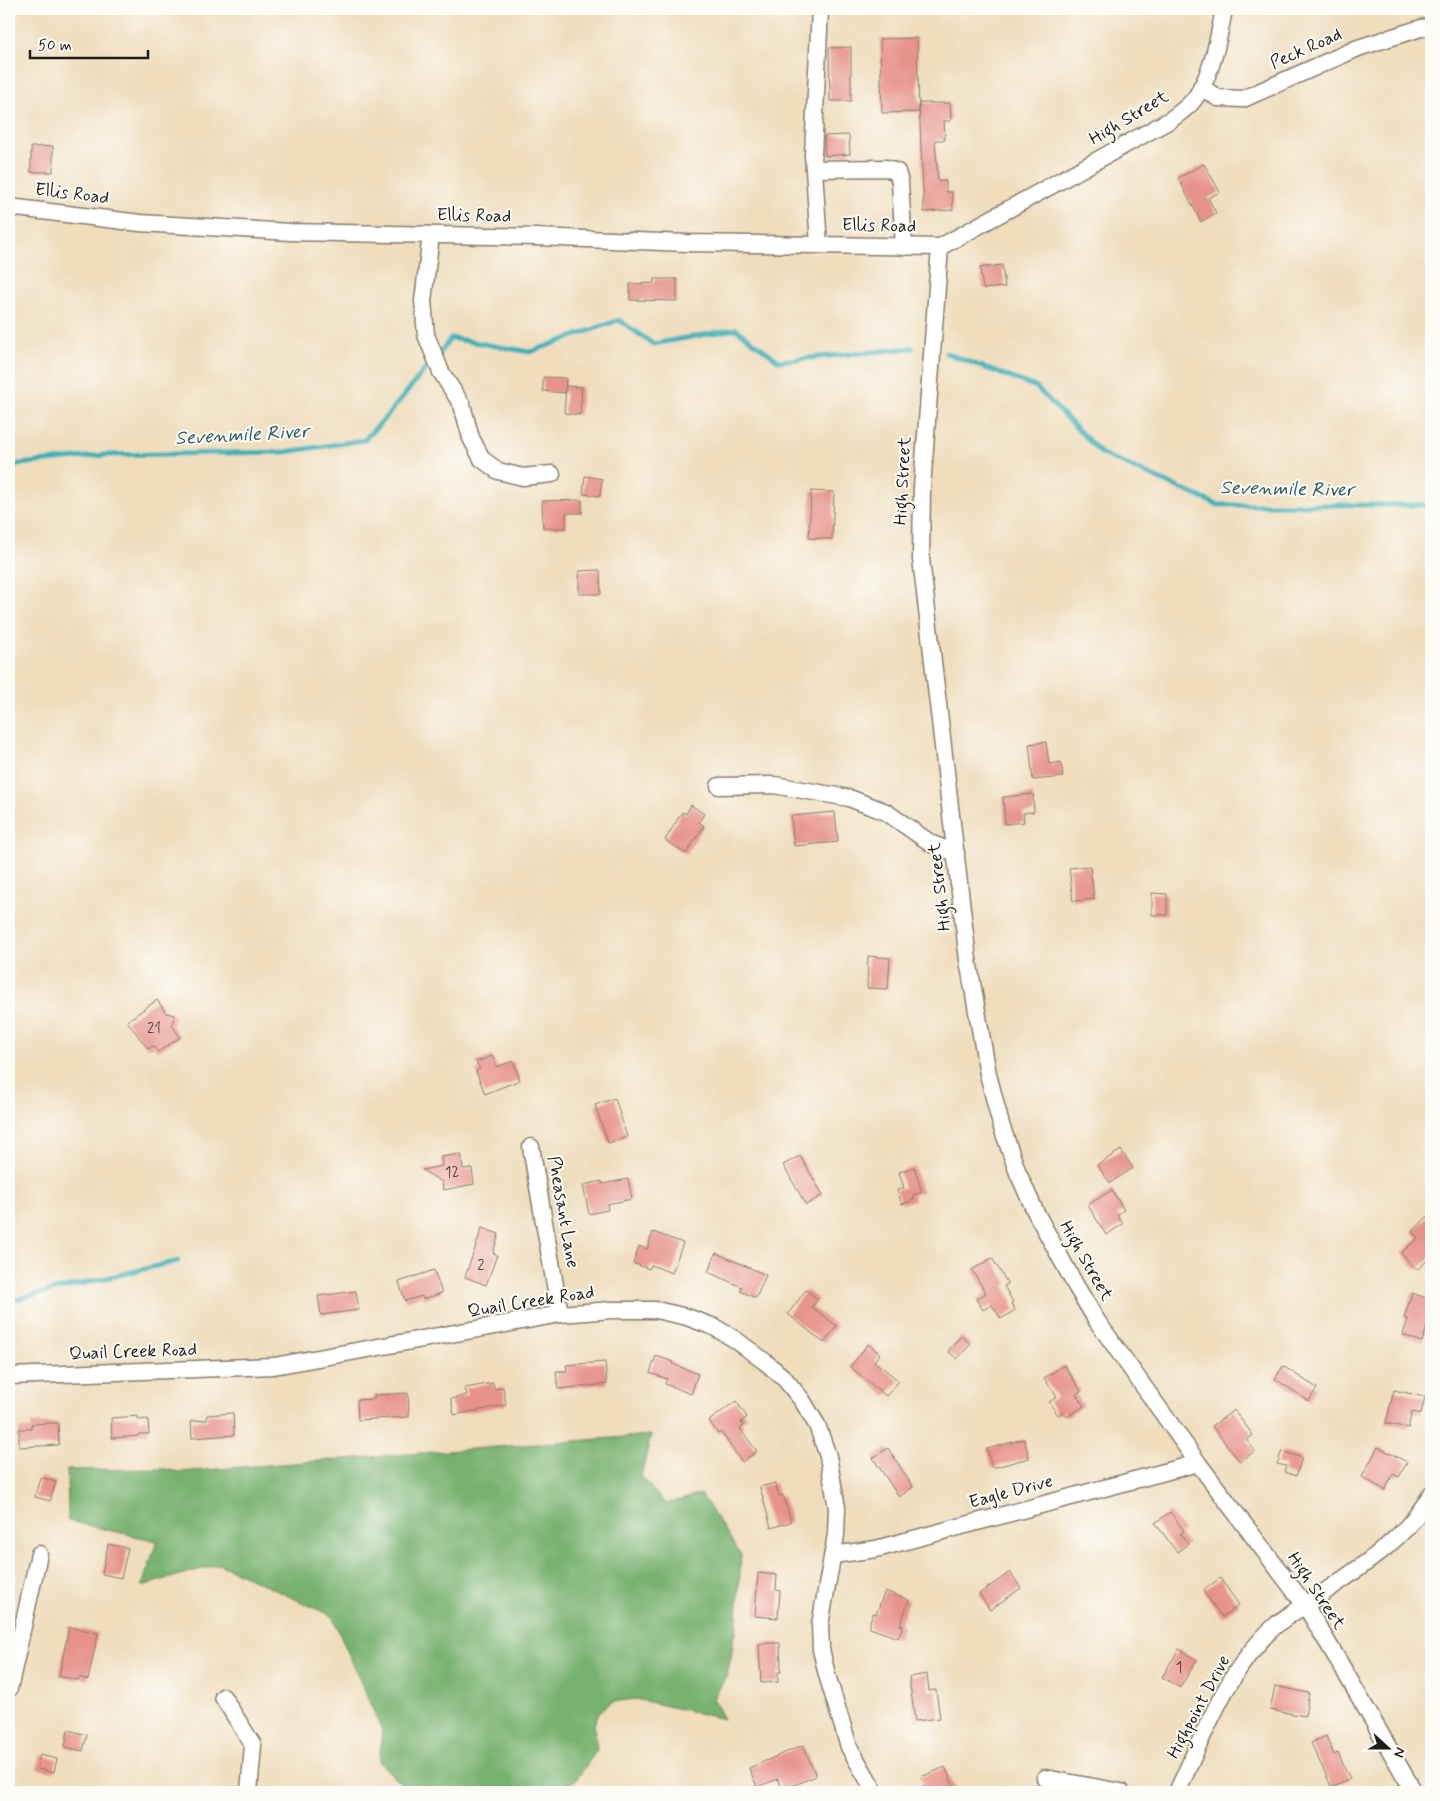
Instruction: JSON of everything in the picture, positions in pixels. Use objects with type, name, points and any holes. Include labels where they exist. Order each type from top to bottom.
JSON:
[{"type":"street","points":[[819,245],[814,169],[816,71],[820,9]]},
{"type":"street","name":"High Street","points":[[1224,9],[1217,46],[1205,80],[1192,103],[1170,120],[940,247],[922,488],[921,551],[968,960],[983,1049],[1001,1124],[1018,1173],[1036,1213],[1097,1321],[1198,1463],[1305,1605],[1414,1792]]},
{"type":"street","name":"Peck Road","points":[[1201,87],[1218,98],[1243,99],[1358,48],[1422,28],[1431,27]]},
{"type":"street","points":[[814,169],[886,168],[897,172],[900,182],[904,247]]},
{"type":"street","name":"Ellis Road","points":[[9,207],[178,226],[299,232],[687,243],[940,247]]},
{"type":"street","points":[[431,235],[423,301],[426,335],[441,372],[462,405],[470,438],[482,459],[498,471],[523,477],[552,474]]},
{"type":"street","points":[[719,786],[774,785],[849,798],[886,812],[932,844],[956,853]]},
{"type":"street","name":"Pheasant Lane","points":[[531,1147],[560,1314]]},
{"type":"street","name":"Quail Creek Road","points":[[9,1376],[274,1366],[560,1314],[612,1310],[656,1310],[687,1317],[714,1327],[736,1340],[784,1378],[802,1400],[817,1424],[823,1440],[828,1456],[837,1508],[836,1535],[821,1616],[821,1649],[848,1746],[875,1792]]},
{"type":"street","name":"Eagle Drive","points":[[833,1555],[876,1549],[1198,1463]]},
{"type":"street","name":"Highpoint Drive","points":[[1178,1792],[1214,1714],[1231,1682],[1254,1648],[1276,1625],[1392,1543],[1431,1494]]},
{"type":"street","points":[[9,1689],[40,1554]]},
{"type":"street","points":[[223,1697],[253,1745],[249,1792]]},
{"type":"street","points":[[1045,1778],[1121,1792]]},
{"type":"green space","points":[[651,1435],[641,1477],[666,1504],[701,1494],[741,1555],[736,1633],[734,1634],[726,1677],[713,1699],[724,1719],[636,1699],[612,1702],[599,1712],[594,1725],[597,1750],[576,1780],[553,1792],[410,1792],[379,1762],[382,1731],[332,1616],[219,1564],[142,1586],[157,1541],[68,1521],[67,1470],[165,1469],[179,1472]]},
{"type":"building","points":[[917,38],[919,112],[882,113],[880,39]]},
{"type":"building","points":[[851,47],[851,101],[830,101],[829,48]]},
{"type":"building","points":[[919,103],[950,103],[951,121],[944,121],[945,140],[935,140],[938,181],[946,181],[946,192],[952,192],[953,210],[924,212]]},
{"type":"building","points":[[849,135],[850,154],[825,156],[824,136]]},
{"type":"building","points":[[53,146],[53,172],[31,172],[31,147]]},
{"type":"building","points":[[1204,164],[1220,192],[1208,198],[1216,213],[1201,222],[1178,178]]},
{"type":"building","points":[[1002,265],[1005,287],[983,289],[980,268]]},
{"type":"building","points":[[654,279],[677,279],[677,301],[630,300],[630,284],[654,283]]},
{"type":"building","points":[[543,377],[566,378],[565,393],[543,391]]},
{"type":"building","points":[[566,386],[582,387],[580,415],[564,413]]},
{"type":"building","points":[[585,476],[602,479],[600,496],[583,494]]},
{"type":"building","points":[[811,491],[834,492],[832,539],[809,538]]},
{"type":"building","points":[[582,500],[582,513],[566,513],[566,528],[543,528],[542,501]]},
{"type":"building","points":[[600,570],[601,594],[579,594],[579,571]]},
{"type":"building","points":[[1046,742],[1049,764],[1061,762],[1063,777],[1033,780],[1029,744]]},
{"type":"building","points":[[1033,794],[1034,812],[1023,813],[1024,822],[1005,824],[1003,797]]},
{"type":"building","points":[[691,805],[704,814],[699,822],[704,826],[686,854],[665,840],[682,812],[686,814]]},
{"type":"building","points":[[835,812],[838,842],[794,846],[791,816]]},
{"type":"building","points":[[1090,866],[1094,899],[1073,901],[1069,868]]},
{"type":"building","points":[[1152,893],[1167,894],[1167,915],[1152,915]]},
{"type":"building","points":[[868,956],[890,958],[888,989],[867,988]]},
{"type":"building","points":[[157,1000],[166,1013],[175,1015],[172,1025],[180,1037],[158,1052],[153,1046],[148,1049],[127,1021]]},
{"type":"building","points":[[492,1056],[497,1067],[513,1061],[520,1080],[485,1094],[476,1071],[480,1069],[476,1062]]},
{"type":"building","points":[[615,1098],[627,1137],[608,1143],[595,1105]]},
{"type":"building","points":[[1121,1150],[1133,1168],[1110,1183],[1097,1165]]},
{"type":"building","points":[[461,1154],[463,1169],[472,1168],[474,1184],[443,1190],[442,1182],[422,1170],[442,1166],[441,1157]]},
{"type":"building","points":[[800,1156],[823,1195],[806,1205],[783,1165]]},
{"type":"building","points":[[914,1167],[922,1192],[913,1195],[914,1200],[902,1204],[897,1190],[904,1188],[899,1172]]},
{"type":"building","points":[[628,1179],[632,1199],[607,1204],[608,1210],[589,1214],[583,1185],[602,1181],[602,1184]]},
{"type":"building","points":[[1112,1190],[1124,1210],[1117,1215],[1123,1224],[1106,1235],[1088,1205]]},
{"type":"building","points":[[1431,1213],[1431,1257],[1417,1270],[1401,1253],[1418,1238],[1412,1232]]},
{"type":"building","points":[[482,1228],[499,1234],[493,1253],[497,1255],[486,1285],[465,1277]]},
{"type":"building","points":[[653,1232],[683,1243],[672,1273],[651,1265],[649,1269],[633,1263],[639,1246],[647,1249]]},
{"type":"building","points":[[716,1253],[766,1275],[756,1298],[740,1291],[742,1287],[708,1272]]},
{"type":"building","points":[[992,1258],[1008,1284],[1004,1286],[1013,1302],[1011,1303],[1015,1310],[1001,1319],[992,1305],[983,1310],[976,1299],[986,1293],[972,1270]]},
{"type":"building","points":[[434,1270],[442,1293],[423,1299],[422,1296],[405,1301],[399,1282]]},
{"type":"building","points":[[806,1290],[818,1299],[812,1307],[837,1326],[824,1343],[788,1314]]},
{"type":"building","points":[[356,1291],[359,1310],[321,1315],[318,1296]]},
{"type":"building","points":[[1412,1293],[1431,1300],[1431,1315],[1422,1342],[1403,1335],[1408,1319],[1404,1318]]},
{"type":"building","points":[[961,1336],[971,1344],[957,1359],[948,1351]]},
{"type":"building","points":[[868,1344],[880,1354],[874,1361],[899,1381],[886,1396],[850,1367]]},
{"type":"building","points":[[656,1356],[674,1362],[673,1364],[698,1374],[691,1394],[665,1384],[667,1379],[650,1373]]},
{"type":"building","points":[[605,1362],[607,1384],[558,1389],[556,1371],[567,1371],[566,1365]]},
{"type":"building","points":[[1064,1365],[1081,1391],[1076,1394],[1084,1406],[1067,1417],[1063,1411],[1058,1415],[1049,1402],[1057,1397],[1044,1378]]},
{"type":"building","points":[[1283,1366],[1317,1388],[1309,1401],[1275,1379]]},
{"type":"building","points":[[493,1383],[494,1389],[503,1387],[506,1405],[454,1415],[451,1399],[467,1395],[465,1388]]},
{"type":"building","points":[[1394,1390],[1425,1397],[1421,1414],[1412,1412],[1408,1428],[1386,1423]]},
{"type":"building","points":[[408,1393],[409,1417],[358,1420],[357,1400],[374,1399],[374,1395]]},
{"type":"building","points":[[736,1401],[747,1417],[741,1422],[744,1426],[740,1429],[757,1451],[742,1462],[721,1432],[718,1434],[709,1421]]},
{"type":"building","points":[[1234,1410],[1253,1435],[1247,1440],[1255,1451],[1240,1462],[1212,1426]]},
{"type":"building","points":[[233,1413],[234,1435],[192,1438],[191,1421],[207,1420],[207,1415]]},
{"type":"building","points":[[138,1416],[138,1420],[148,1419],[149,1434],[112,1438],[111,1418]]},
{"type":"building","points":[[58,1423],[59,1445],[19,1447],[19,1429],[31,1429],[31,1424]]},
{"type":"building","points":[[1024,1439],[1029,1458],[992,1468],[987,1449]]},
{"type":"building","points":[[1378,1447],[1407,1462],[1399,1477],[1393,1474],[1385,1490],[1362,1477]]},
{"type":"building","points":[[888,1448],[913,1487],[899,1497],[873,1458]]},
{"type":"building","points":[[1282,1451],[1302,1458],[1296,1476],[1284,1472],[1286,1466],[1277,1464]]},
{"type":"building","points":[[40,1477],[56,1482],[50,1501],[35,1497]]},
{"type":"building","points":[[775,1483],[779,1496],[783,1495],[791,1522],[771,1528],[760,1487]]},
{"type":"building","points":[[1170,1512],[1184,1531],[1180,1534],[1188,1544],[1177,1552],[1155,1523]]},
{"type":"building","points":[[108,1544],[128,1548],[121,1578],[102,1574]]},
{"type":"building","points":[[1010,1572],[1021,1588],[990,1610],[979,1594]]},
{"type":"building","points":[[758,1573],[777,1575],[776,1590],[780,1591],[778,1618],[755,1616]]},
{"type":"building","points":[[1220,1578],[1239,1605],[1222,1617],[1203,1591]]},
{"type":"building","points":[[885,1591],[909,1600],[900,1625],[903,1626],[898,1638],[870,1628],[873,1613],[876,1614]]},
{"type":"building","points":[[69,1627],[98,1633],[88,1680],[79,1677],[78,1680],[59,1676]]},
{"type":"building","points":[[780,1643],[781,1672],[778,1672],[778,1682],[761,1683],[759,1644]]},
{"type":"building","points":[[1179,1649],[1197,1660],[1180,1688],[1162,1677]]},
{"type":"building","points":[[927,1674],[929,1691],[936,1690],[940,1718],[915,1721],[909,1677]]},
{"type":"building","points":[[1275,1686],[1309,1693],[1305,1716],[1270,1710]]},
{"type":"building","points":[[68,1730],[87,1735],[83,1751],[65,1747]]},
{"type":"building","points":[[1326,1736],[1334,1755],[1338,1753],[1350,1779],[1332,1788],[1311,1743]]},
{"type":"building","points":[[803,1745],[816,1776],[783,1790],[778,1779],[757,1787],[749,1768]]},
{"type":"building","points":[[40,1755],[57,1759],[54,1772],[37,1769]]},
{"type":"building","points":[[945,1767],[956,1792],[927,1792],[921,1777]]},
{"type":"waterway","name":"Sevenmile River","points":[[438,355],[451,338],[530,352],[619,320],[653,344],[736,329],[779,361],[912,348]]},
{"type":"waterway","name":"Sevenmile River","points":[[946,353],[1036,387],[1102,454],[1218,505],[1431,505]]},
{"type":"waterway","name":"Sevenmile River","points":[[9,465],[105,455],[286,452],[364,440],[387,416],[432,361]]},
{"type":"waterway","points":[[9,1301],[178,1261]]}]
